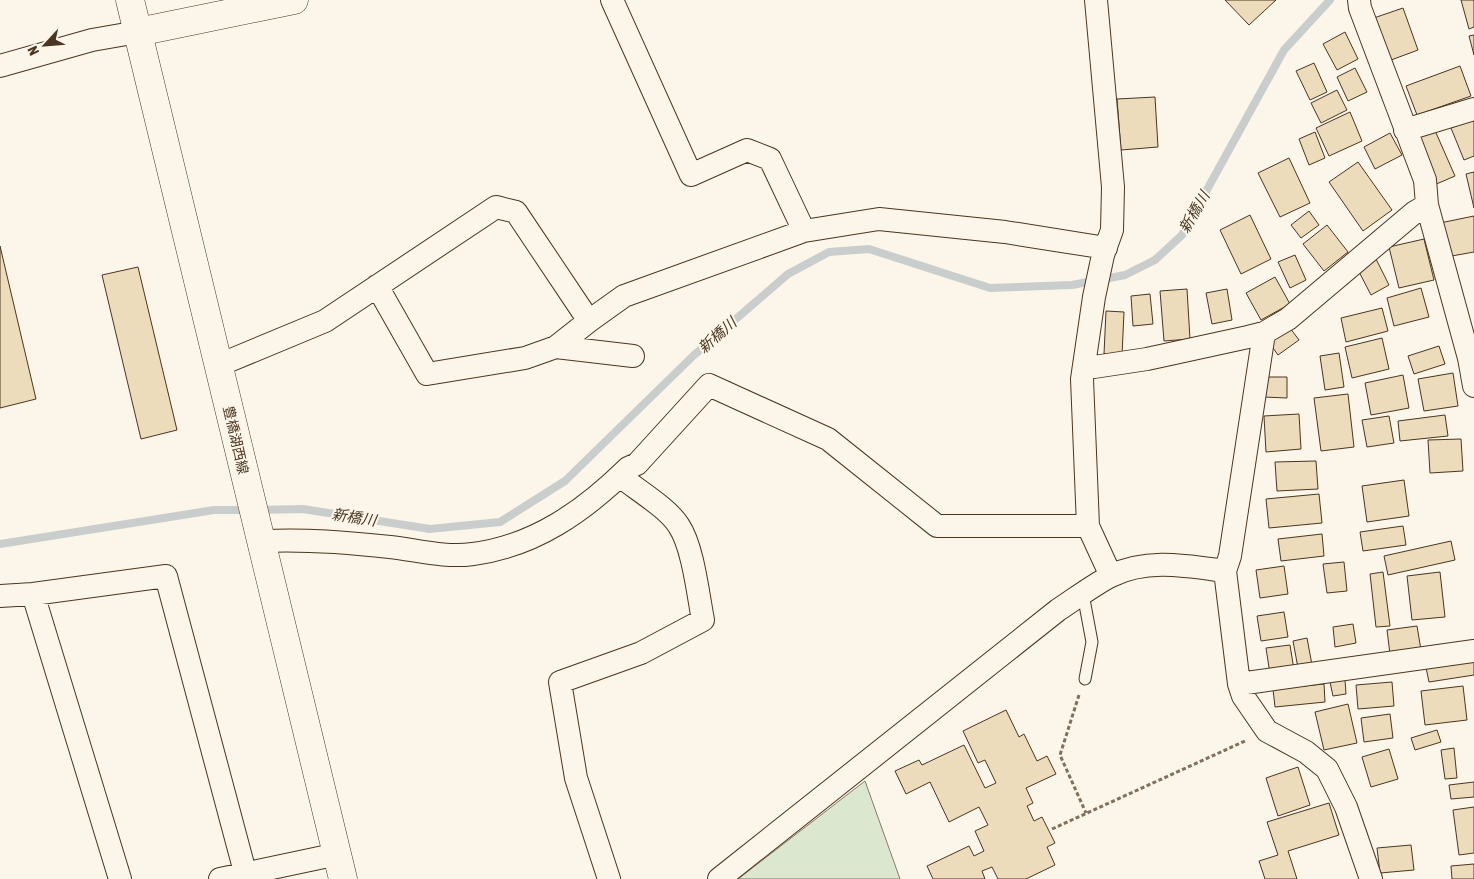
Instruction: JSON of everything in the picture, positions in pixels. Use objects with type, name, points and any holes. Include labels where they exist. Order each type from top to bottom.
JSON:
[{"type":"main road","name":"豊橋湖西線","points":[[130,0],[340,866]]},
{"type":"main road","points":[[138,32],[294,0]]},
{"type":"street","points":[[612,0],[691,175],[747,150],[770,159],[804,231]]},
{"type":"street","points":[[1096,0],[1113,187],[1112,230],[1094,297],[1082,379],[1088,526],[1111,576]]},
{"type":"street","points":[[1359,0],[1360,8],[1425,180],[1427,205],[1472,358],[1474,386]]},
{"type":"street","points":[[0,66],[92,40],[138,32]]},
{"type":"street","points":[[1405,130],[1474,108]]},
{"type":"street","points":[[1084,366],[1094,367],[1147,359],[1264,333],[1288,319],[1415,212],[1427,205]]},
{"type":"street","points":[[219,365],[325,321],[496,207],[516,212],[589,321]]},
{"type":"street","points":[[377,286],[428,374],[525,358],[556,346],[624,296],[804,231],[879,219],[1005,232],[1105,252]]},
{"type":"street","points":[[1264,333],[1230,556],[1226,571],[1239,684],[1243,696],[1267,732],[1306,752],[1327,769],[1346,807],[1371,879]]},
{"type":"street","points":[[556,346],[633,356]]},
{"type":"street","points":[[261,538],[314,539],[438,554],[471,555],[508,548],[550,530],[580,511],[628,468],[637,464],[709,384],[828,439],[937,526],[1088,526]]},
{"type":"street","points":[[610,879],[576,778],[560,682],[641,653],[703,620],[686,541],[680,526],[672,516],[620,476]]},
{"type":"street","points":[[719,879],[1058,610],[1111,576],[1140,566],[1169,564],[1226,571]]},
{"type":"street","points":[[0,596],[33,594],[166,576],[245,872]]},
{"type":"street","points":[[33,594],[120,879]]},
{"type":"street","points":[[1239,684],[1474,651]]},
{"type":"street","points":[[220,879],[245,872],[340,866]]},
{"type":"lane","points":[[1083,594],[1092,642],[1085,678]]},
{"type":"path","points":[[1085,678],[1060,755],[1086,813]]},
{"type":"path","points":[[1052,829],[1267,732]]},
{"type":"green space","points":[[865,781],[900,879],[738,879]]},
{"type":"building","points":[[1225,0],[1276,0],[1249,25]]},
{"type":"building","points":[[1461,0],[1474,0],[1474,27],[1469,29]]},
{"type":"building","points":[[1403,8],[1418,50],[1383,63],[1368,20]]},
{"type":"building","points":[[1345,32],[1358,59],[1337,70],[1323,44]]},
{"type":"building","points":[[1474,35],[1474,55],[1469,36]]},
{"type":"building","points":[[1314,63],[1327,92],[1310,100],[1296,71]]},
{"type":"building","points":[[1460,66],[1471,96],[1417,115],[1406,86]]},
{"type":"building","points":[[1355,68],[1367,92],[1348,101],[1337,77]]},
{"type":"building","points":[[1337,90],[1347,110],[1321,123],[1311,103]]},
{"type":"building","points":[[1155,97],[1158,147],[1121,150],[1117,99]]},
{"type":"building","points":[[1350,112],[1362,141],[1329,156],[1316,128]]},
{"type":"building","points":[[1474,119],[1474,156],[1464,160],[1451,128]]},
{"type":"building","points":[[1433,126],[1455,176],[1434,185],[1412,135]]},
{"type":"building","points":[[1315,132],[1325,158],[1309,165],[1299,139]]},
{"type":"building","points":[[1390,133],[1402,155],[1375,169],[1364,147]]},
{"type":"building","points":[[1289,158],[1310,203],[1280,217],[1258,173]]},
{"type":"building","points":[[1358,162],[1392,210],[1363,231],[1329,182]]},
{"type":"building","points":[[1474,172],[1474,208],[1466,174]]},
{"type":"building","points":[[1309,211],[1319,225],[1301,238],[1291,225]]},
{"type":"building","points":[[1250,215],[1271,259],[1241,274],[1220,230]]},
{"type":"building","points":[[1474,216],[1474,252],[1446,257],[1440,223]]},
{"type":"building","points":[[1327,225],[1348,252],[1324,271],[1303,244]]},
{"type":"building","points":[[1424,239],[1434,280],[1399,288],[1389,247]]},
{"type":"building","points":[[0,246],[36,399],[0,408]]},
{"type":"building","points":[[1295,255],[1306,280],[1290,288],[1278,262]]},
{"type":"building","points":[[1375,257],[1389,285],[1371,295],[1356,266]]},
{"type":"building","points":[[138,267],[177,430],[141,439],[102,275]]},
{"type":"building","points":[[1275,277],[1290,304],[1261,320],[1246,293]]},
{"type":"building","points":[[1421,288],[1429,317],[1394,326],[1387,298]]},
{"type":"building","points":[[1187,289],[1190,339],[1164,341],[1160,291]]},
{"type":"building","points":[[1227,289],[1232,320],[1212,324],[1206,293]]},
{"type":"building","points":[[1150,294],[1153,324],[1133,326],[1131,296]]},
{"type":"building","points":[[1382,308],[1388,331],[1346,342],[1341,318]]},
{"type":"building","points":[[1106,311],[1124,312],[1122,355],[1104,354]]},
{"type":"building","points":[[1287,324],[1299,340],[1278,355],[1266,338]]},
{"type":"building","points":[[1382,338],[1389,369],[1352,378],[1345,347]]},
{"type":"building","points":[[1439,346],[1445,364],[1414,374],[1408,356]]},
{"type":"building","points":[[1339,353],[1344,387],[1325,390],[1320,356]]},
{"type":"building","points":[[1453,373],[1458,406],[1424,411],[1418,379]]},
{"type":"building","points":[[1403,375],[1409,408],[1371,415],[1365,383]]},
{"type":"building","points":[[1264,377],[1287,377],[1287,398],[1263,397]]},
{"type":"building","points":[[1348,394],[1354,447],[1321,451],[1314,398]]},
{"type":"building","points":[[1299,414],[1301,449],[1266,452],[1264,416]]},
{"type":"building","points":[[1445,415],[1448,436],[1400,441],[1398,421]]},
{"type":"building","points":[[1389,416],[1394,443],[1367,447],[1362,420]]},
{"type":"building","points":[[1461,439],[1463,471],[1430,473],[1428,440]]},
{"type":"building","points":[[1316,461],[1318,489],[1277,491],[1275,462]]},
{"type":"building","points":[[1404,480],[1409,516],[1367,522],[1362,486]]},
{"type":"building","points":[[1319,494],[1322,523],[1269,528],[1266,499]]},
{"type":"building","points":[[1403,526],[1406,545],[1363,551],[1360,532]]},
{"type":"building","points":[[1322,534],[1324,556],[1281,561],[1278,539]]},
{"type":"building","points":[[1451,541],[1455,560],[1388,575],[1384,556]]},
{"type":"building","points":[[1344,562],[1347,591],[1327,593],[1323,564]]},
{"type":"building","points":[[1284,566],[1288,594],[1260,598],[1256,570]]},
{"type":"building","points":[[1383,572],[1390,626],[1376,627],[1370,574]]},
{"type":"building","points":[[1440,572],[1445,617],[1412,620],[1407,576]]},
{"type":"building","points":[[1284,612],[1288,637],[1261,641],[1257,616]]},
{"type":"building","points":[[1353,624],[1356,643],[1335,647],[1333,627]]},
{"type":"building","points":[[1417,626],[1421,650],[1390,654],[1387,630]]},
{"type":"building","points":[[1307,638],[1312,665],[1298,668],[1293,641]]},
{"type":"building","points":[[1290,645],[1294,670],[1270,674],[1266,648]]},
{"type":"building","points":[[1474,655],[1474,675],[1429,682],[1425,663]]},
{"type":"building","points":[[1345,680],[1346,694],[1333,696],[1330,682]]},
{"type":"building","points":[[1392,682],[1394,706],[1358,709],[1356,685]]},
{"type":"building","points":[[1324,684],[1325,702],[1275,707],[1273,689]]},
{"type":"building","points":[[1463,686],[1467,720],[1425,725],[1421,691]]},
{"type":"building","points":[[1348,704],[1357,743],[1324,750],[1315,712]]},
{"type":"building","points":[[1006,710],[1019,737],[1024,734],[1037,761],[1047,756],[1056,774],[1026,788],[1033,803],[1027,806],[1034,821],[1042,817],[1055,843],[1047,847],[1055,865],[1026,879],[998,879],[992,867],[982,871],[985,879],[933,879],[927,866],[969,846],[974,856],[984,851],[975,831],[988,825],[979,807],[949,822],[930,782],[906,794],[895,771],[919,760],[922,765],[964,745],[985,788],[996,783],[985,760],[978,763],[963,731]]},
{"type":"building","points":[[1390,714],[1393,738],[1364,742],[1361,718]]},
{"type":"building","points":[[1437,730],[1441,742],[1415,750],[1411,738]]},
{"type":"building","points":[[1454,748],[1457,778],[1445,779],[1441,750]]},
{"type":"building","points":[[1389,749],[1398,779],[1371,787],[1362,757]]},
{"type":"building","points":[[1298,767],[1310,805],[1278,816],[1266,778]]},
{"type":"building","points":[[1474,782],[1474,797],[1451,799],[1449,785]]},
{"type":"building","points":[[1329,803],[1339,835],[1288,851],[1297,879],[1265,879],[1259,861],[1278,855],[1267,822]]},
{"type":"building","points":[[1474,807],[1474,853],[1459,855],[1453,810]]},
{"type":"building","points":[[1411,845],[1414,870],[1380,873],[1377,848]]},
{"type":"building","points":[[1474,864],[1474,879],[1452,879],[1451,866]]},
{"type":"waterway","name":"新橋川","points":[[259,510],[303,509],[430,529],[500,522],[565,481],[693,356],[788,274],[829,252],[869,249],[990,288],[1072,285],[1125,275],[1155,260],[1182,235],[1284,50],[1330,0]]},
{"type":"waterway","name":"新橋川","points":[[0,544],[214,510],[248,510]]}]
